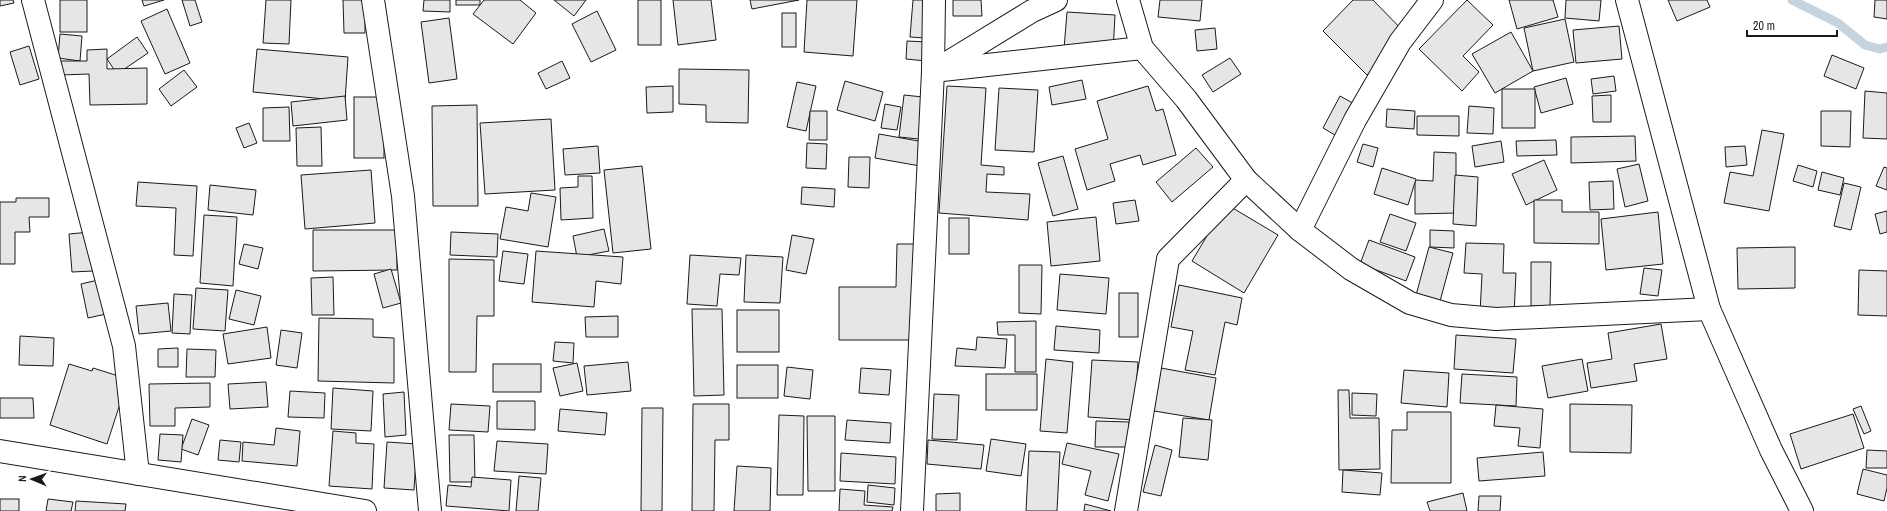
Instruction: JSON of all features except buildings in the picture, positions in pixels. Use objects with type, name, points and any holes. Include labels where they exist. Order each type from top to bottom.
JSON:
[{"type":"street","points":[[33,0],[124,346],[138,474]]},
{"type":"street","points":[[373,0],[403,196],[430,511]]},
{"type":"street","points":[[912,511],[933,71],[934,0]]},
{"type":"street","points":[[933,71],[1032,11],[1056,0]]},
{"type":"street","points":[[1128,0],[1142,48],[1186,99],[1246,180],[1300,230],[1351,269],[1410,303],[1452,315],[1496,319],[1709,309]]},
{"type":"street","points":[[1300,230],[1355,120],[1400,42],[1432,0]]},
{"type":"street","points":[[1627,0],[1709,309],[1771,450],[1802,511]]},
{"type":"street","points":[[933,71],[1142,48]]},
{"type":"street","points":[[1126,511],[1168,259],[1246,180]]},
{"type":"street","points":[[0,451],[365,511]]},
{"type":"waterway","points":[[1792,0],[1838,23],[1865,45],[1880,49],[1887,47]]}]
